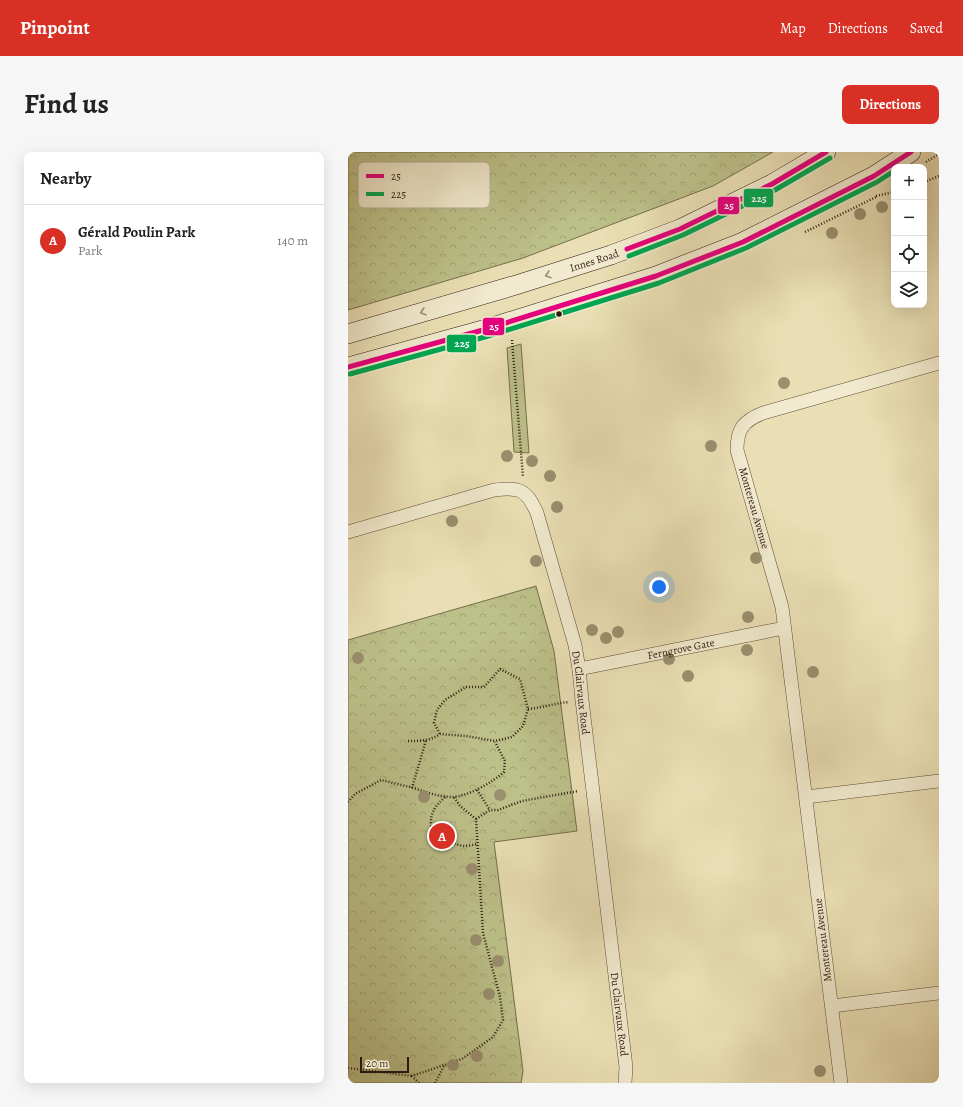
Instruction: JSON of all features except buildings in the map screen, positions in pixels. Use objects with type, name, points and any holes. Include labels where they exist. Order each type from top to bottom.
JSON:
[{"type":"main road","name":"Innes Road","points":[[348,334],[516,285],[611,255],[680,229],[772,184],[826,152]]},
{"type":"main road","points":[[348,367],[483,330],[656,276],[743,242],[874,176],[917,158]]},
{"type":"street","name":"Montereau Avenue","points":[[841,1083],[782,607],[737,450],[737,439],[741,426],[751,418],[763,413],[939,362]]},
{"type":"street","points":[[348,532],[494,490],[511,488],[523,492]]},
{"type":"street","name":"Du Clairvaux Road","points":[[523,492],[532,501],[537,513],[575,645],[625,1059],[626,1083]]},
{"type":"street","name":"Ferngrove Gate","points":[[579,669],[784,628]]},
{"type":"street","points":[[806,797],[939,781]]},
{"type":"street","points":[[832,1006],[939,993]]},
{"type":"path","points":[[917,158],[939,154]]},
{"type":"path","points":[[927,181],[939,176]]},
{"type":"path","points":[[876,196],[891,193]]},
{"type":"path","points":[[512,340],[523,473],[523,492]]},
{"type":"path","points":[[408,741],[433,739],[440,734],[466,736],[495,742],[512,737],[523,726],[528,709],[520,679],[500,670],[484,688],[466,687],[445,700],[436,710],[434,723],[440,734]]},
{"type":"path","points":[[528,709],[553,703],[582,700]]},
{"type":"path","points":[[412,788],[426,740]]},
{"type":"path","points":[[348,802],[355,794],[380,780],[445,797],[454,797],[477,790],[495,780],[504,772],[505,761],[495,742]]},
{"type":"path","points":[[476,819],[490,810],[498,810],[522,801],[592,789]]},
{"type":"path","points":[[477,790],[490,810]]},
{"type":"path","points":[[445,797],[434,808],[430,818],[431,826],[455,843],[464,846],[478,844]]},
{"type":"path","points":[[348,1068],[412,1076],[462,1059],[493,1037],[503,1020],[500,997],[483,932],[476,819],[460,806],[454,797]]},
{"type":"path","points":[[435,1083],[444,1065]]},
{"type":"path","points":[[412,1076],[419,1083]]},
{"type":"green space","points":[[348,152],[773,152],[713,186],[523,258],[348,310]]},
{"type":"green space","points":[[521,344],[529,453],[514,452],[507,348]]},
{"type":"green space","points":[[536,586],[554,651],[577,831],[494,842],[523,1071],[521,1083],[348,1083],[348,640]]},
{"type":"transit line","name":"25","points":[[627,249],[680,229],[772,184],[826,152]]},
{"type":"transit line","name":"25","points":[[348,367],[483,330],[656,276],[743,242],[874,176],[911,152]]},
{"type":"transit line","name":"225","points":[[629,256],[683,235],[775,190],[830,158]]},
{"type":"transit line","name":"225","points":[[350,374],[485,337],[659,283],[746,248],[877,182],[891,173]]},
{"type":"place","name":"Gérald Poulin Park","points":[[442,836]]}]
